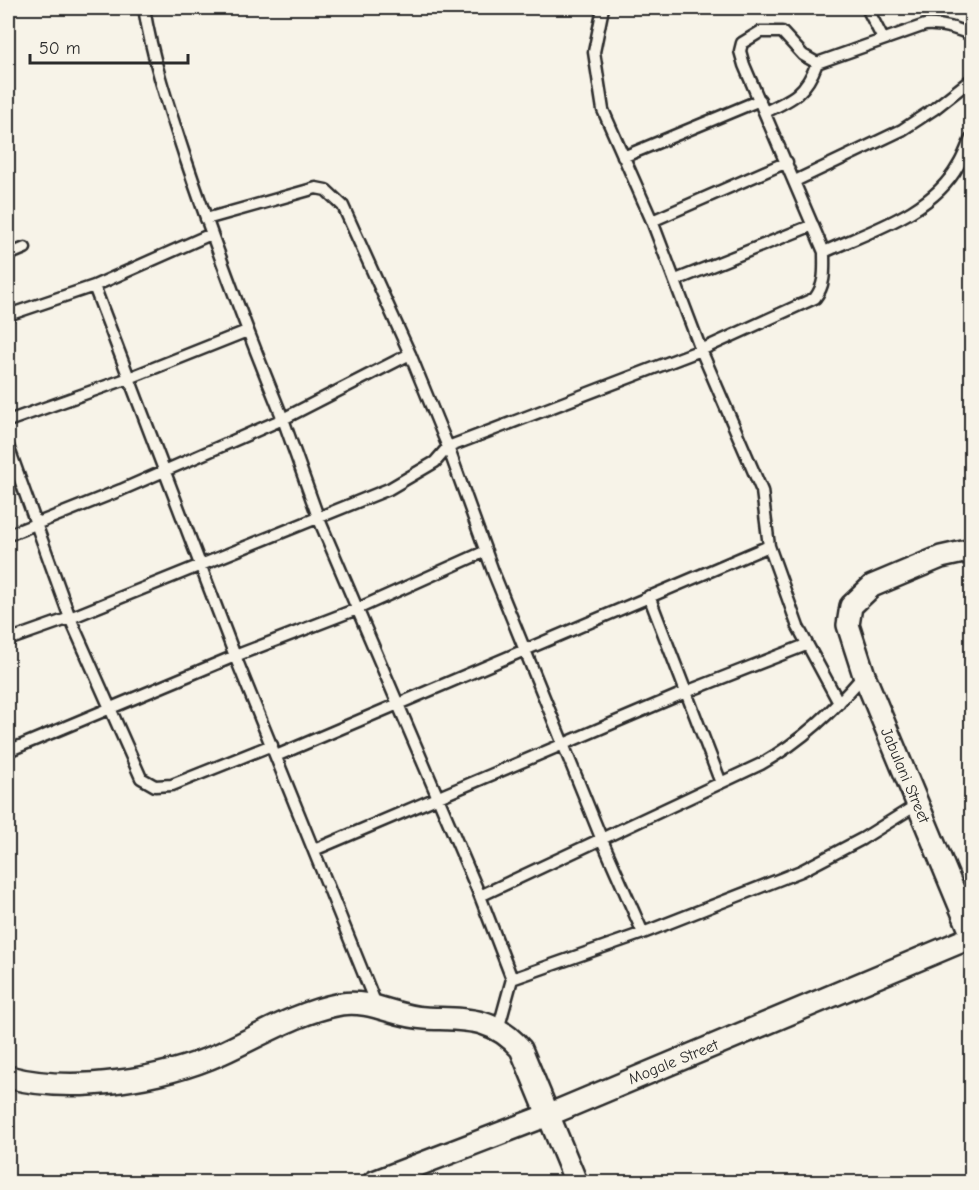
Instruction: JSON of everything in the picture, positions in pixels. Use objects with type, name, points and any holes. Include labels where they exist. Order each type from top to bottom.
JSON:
[{"type":"street","name":"Jabulani Street","points":[[972,550],[941,557],[872,586],[857,599],[849,613],[849,635],[864,675],[972,936]]},
{"type":"street","name":"Mogale Street","points":[[374,1182],[405,1177],[972,936]]},
{"type":"street","points":[[8,1077],[54,1084],[142,1078],[188,1066],[319,1010],[358,1002],[409,1017],[467,1019],[488,1023],[521,1049],[576,1182]]},
{"type":"lane","points":[[144,8],[149,39],[206,219],[247,331],[283,420],[318,517],[480,896],[512,979],[498,1030]]},
{"type":"lane","points":[[603,8],[594,51],[595,71],[603,110],[652,221],[701,350],[762,491],[769,546],[806,645],[839,704]]},
{"type":"lane","points":[[867,8],[883,39]]},
{"type":"lane","points":[[8,640],[70,618],[318,517],[416,475],[435,462],[448,447],[701,350],[815,298],[821,291],[825,276],[824,252],[740,51],[742,43],[759,32],[782,32],[803,55],[817,63],[833,60],[883,39],[925,25],[939,24],[972,36]]},
{"type":"lane","points":[[765,112],[799,94],[809,82],[817,63]]},
{"type":"lane","points":[[795,181],[902,130],[934,109],[972,79]]},
{"type":"lane","points":[[623,157],[760,100]]},
{"type":"lane","points":[[824,252],[906,215],[933,197],[958,168],[972,137]]},
{"type":"lane","points":[[652,221],[787,162]]},
{"type":"lane","points":[[206,219],[316,188],[326,190],[343,206],[351,219],[410,354],[448,447],[524,648],[602,840],[643,933]]},
{"type":"lane","points":[[676,280],[813,225]]},
{"type":"lane","points":[[8,315],[94,286],[211,234]]},
{"type":"lane","points":[[8,255],[25,248]]},
{"type":"lane","points":[[94,286],[164,471],[202,563],[235,656],[376,1007]]},
{"type":"lane","points":[[8,421],[129,378],[247,331]]},
{"type":"lane","points":[[8,535],[283,420],[410,354]]},
{"type":"lane","points":[[8,446],[70,618],[135,769],[141,778],[155,786],[172,785],[272,745]]},
{"type":"lane","points":[[276,756],[524,648],[769,546]]},
{"type":"lane","points":[[8,751],[235,656],[357,609],[486,551]]},
{"type":"lane","points":[[649,596],[721,783]]},
{"type":"lane","points":[[314,849],[686,692],[806,645]]},
{"type":"lane","points":[[480,896],[721,783],[794,745],[839,704],[864,675]]},
{"type":"lane","points":[[512,979],[643,933],[801,871],[862,839],[918,804]]}]
